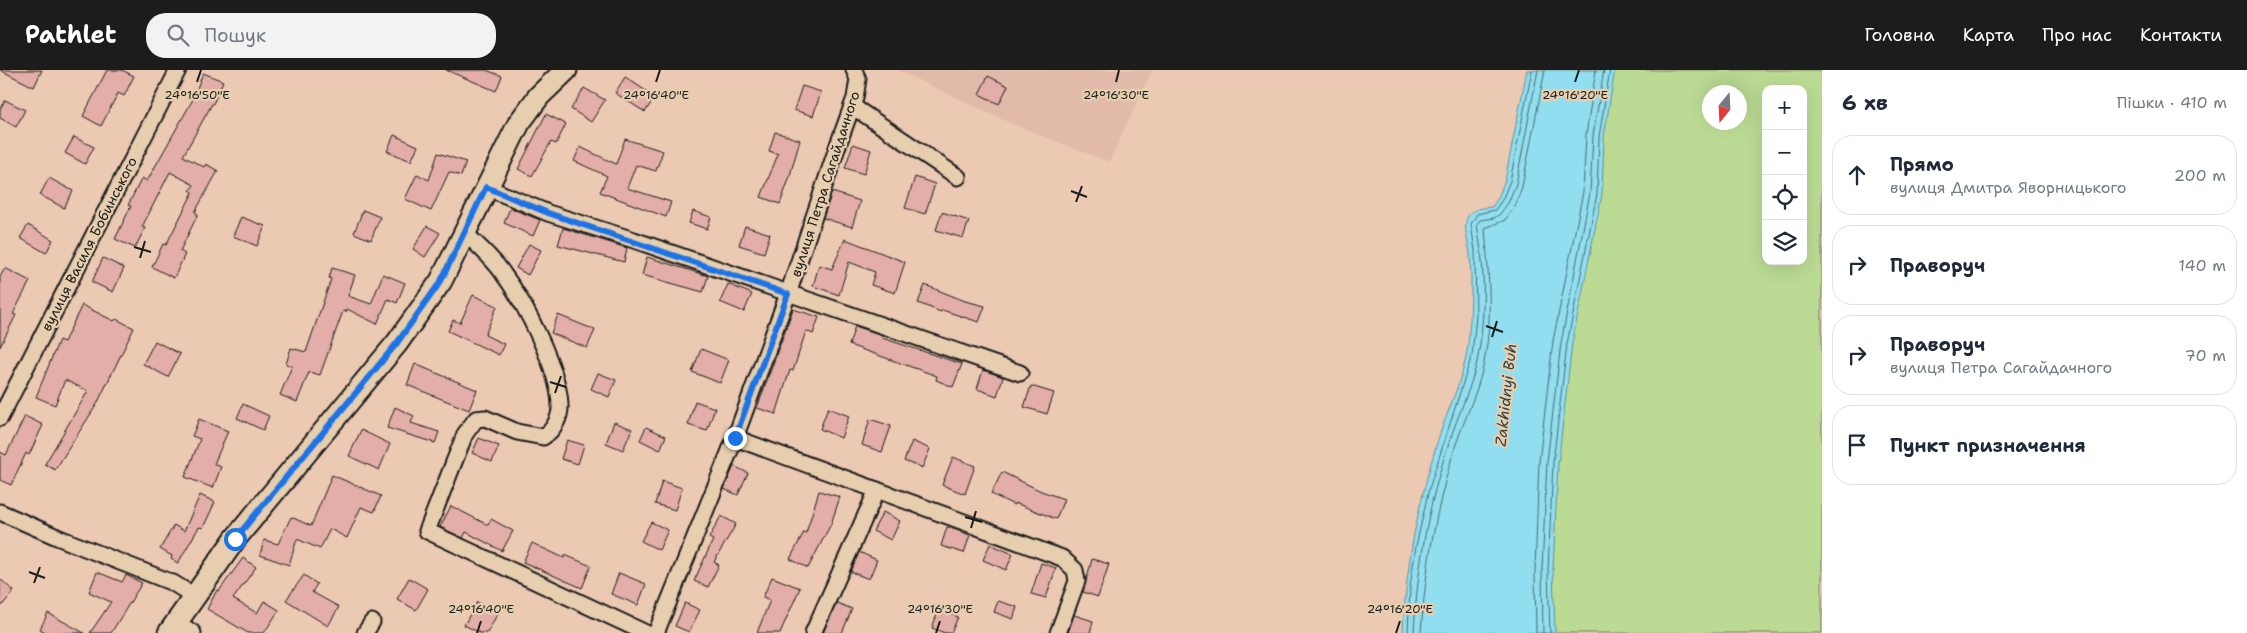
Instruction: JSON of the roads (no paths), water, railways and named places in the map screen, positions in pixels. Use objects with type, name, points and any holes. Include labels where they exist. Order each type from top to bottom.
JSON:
[{"type":"street","name":"вулиця Василя Бобинського","points":[[0,418],[178,70]]},
{"type":"street","points":[[180,629],[194,596],[235,539],[397,343],[441,281],[518,123],[539,96],[566,70]]},
{"type":"street","name":"вулиця Петра Сагайдачного","points":[[656,633],[735,438],[788,294],[858,88],[858,79],[854,70]]},
{"type":"street","points":[[852,106],[958,177]]},
{"type":"street","points":[[486,187],[548,213],[1020,373]]},
{"type":"street","points":[[464,233],[503,272],[523,303],[553,374],[561,406],[556,425],[543,438],[517,432],[485,418],[476,419],[465,434],[427,531],[646,633]]},
{"type":"street","points":[[735,438],[1062,558],[1075,570],[1076,582],[1058,633]]},
{"type":"street","points":[[813,633],[877,490]]},
{"type":"street","points":[[0,512],[57,537],[157,576],[194,596]]},
{"type":"water","name":"Zakhidnyi Buh","points":[[1527,70],[1615,70],[1604,137],[1602,194],[1572,344],[1558,464],[1553,570],[1555,633],[1403,633],[1407,583],[1418,514],[1437,443],[1463,370],[1468,345],[1471,277],[1466,220],[1473,211],[1492,207],[1498,198],[1505,180]]}]
